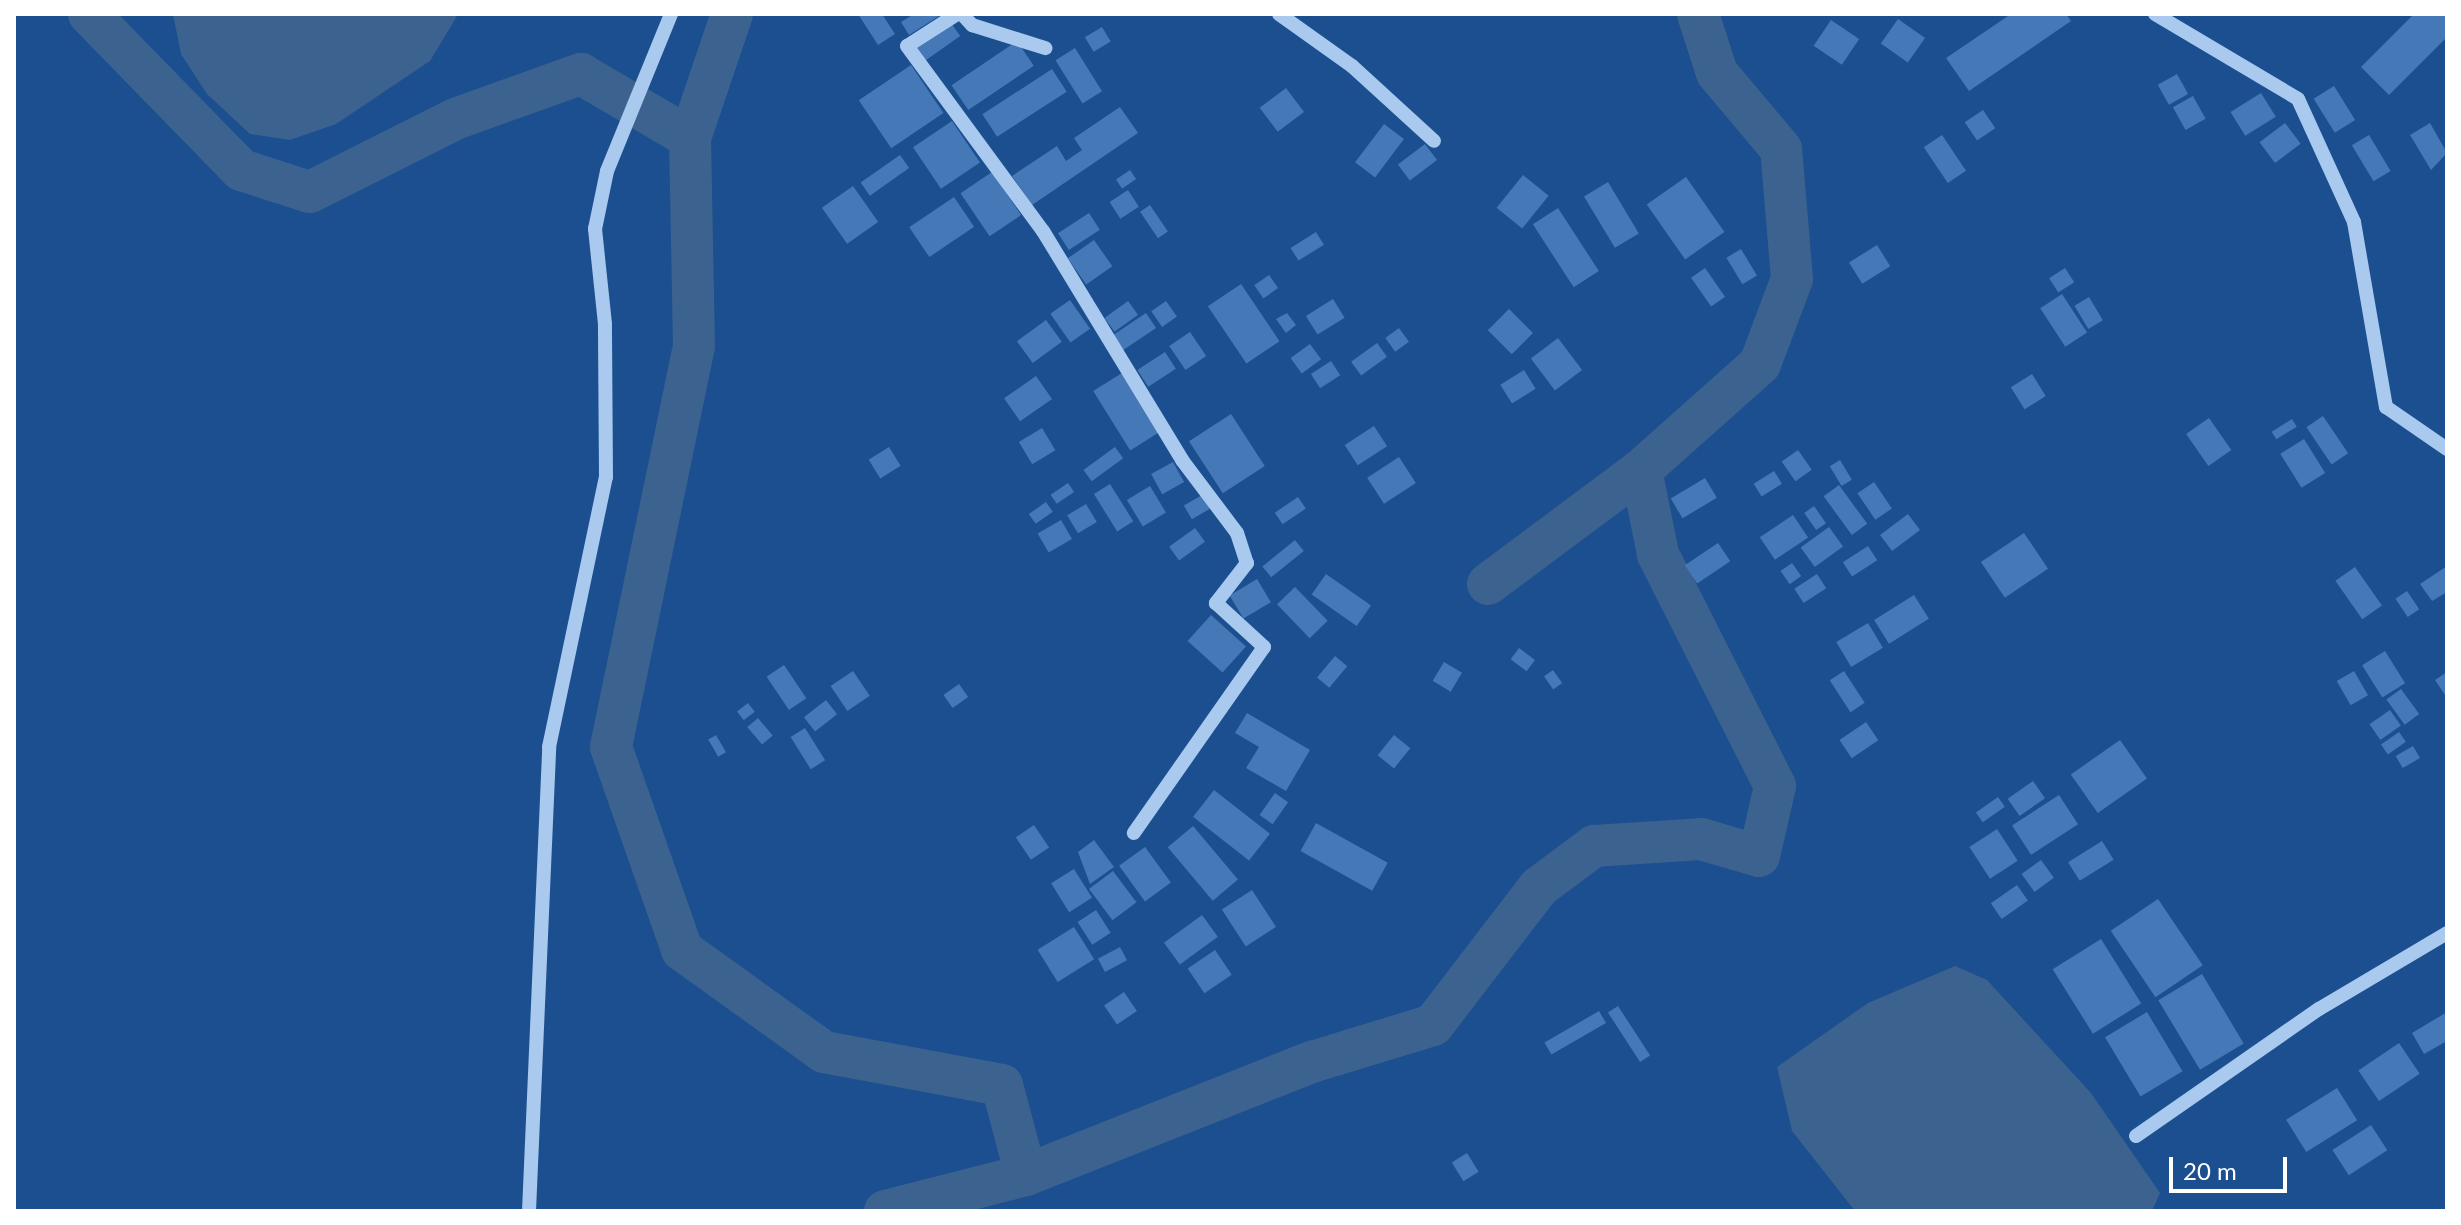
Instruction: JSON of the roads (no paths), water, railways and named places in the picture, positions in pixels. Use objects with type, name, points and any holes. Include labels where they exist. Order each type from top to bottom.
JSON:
[{"type":"street","points":[[529,1211],[549,747],[606,477],[605,324],[595,229],[607,171],[671,14]]},
{"type":"street","points":[[1045,48],[972,25],[960,14],[907,46],[1043,231],[1182,460],[1237,533],[1247,563],[1216,603],[1264,647],[1134,833]]},
{"type":"street","points":[[1279,14],[1352,66],[1434,141]]},
{"type":"street","points":[[2155,14],[2298,99],[2354,222],[2386,407],[2447,449]]},
{"type":"street","points":[[2136,1136],[2319,1009],[2447,933]]},
{"type":"water","points":[[173,14],[457,16],[430,61],[336,124],[290,140],[250,134],[207,94],[181,54]]},
{"type":"water","points":[[1955,966],[1987,980],[2091,1093],[2160,1193],[2152,1211],[1855,1211],[1792,1131],[1777,1067],[1868,1003]]},
{"type":"waterway","points":[[89,14],[241,170],[310,192],[455,119],[581,74],[690,138],[694,346],[611,747],[682,950],[824,1052],[1002,1085],[1026,1175]]},
{"type":"waterway","points":[[690,138],[732,14]]},
{"type":"waterway","points":[[1488,584],[1641,470],[1760,364],[1792,279],[1781,149],[1717,73],[1698,14]]},
{"type":"waterway","points":[[885,1211],[1026,1175],[1312,1062],[1433,1025],[1539,887],[1594,846],[1701,839],[1759,856],[1775,786],[1658,554],[1641,470]]}]
